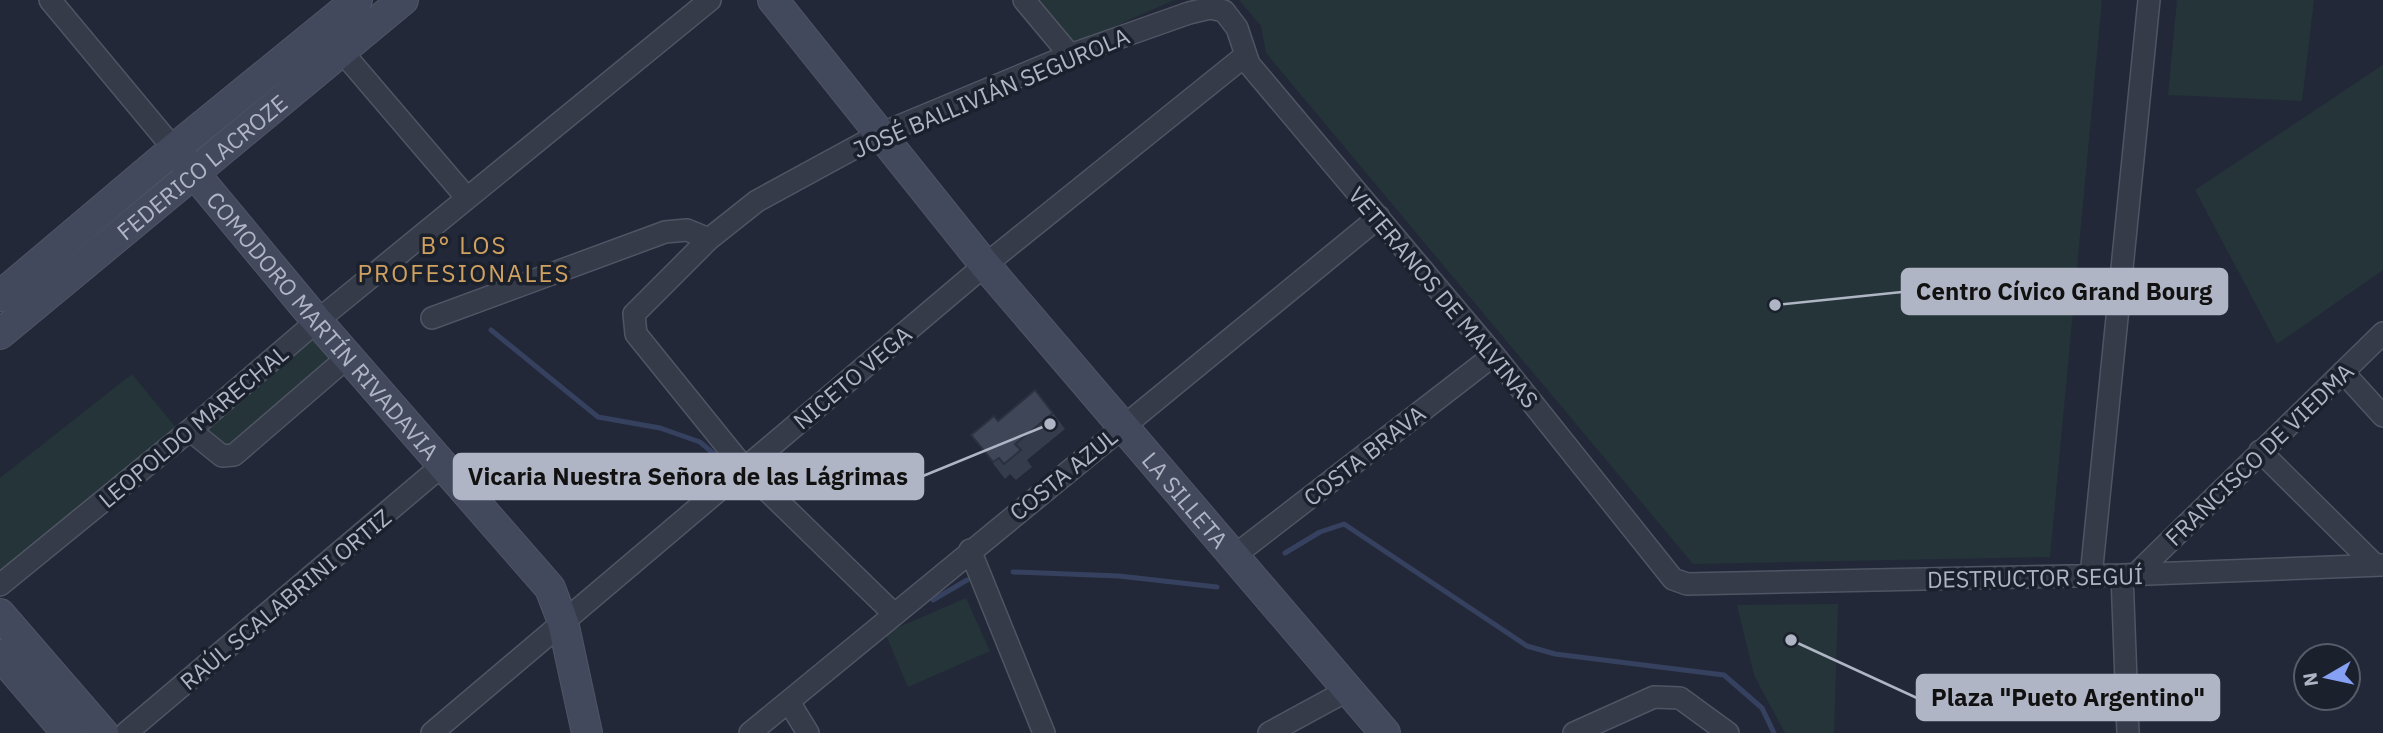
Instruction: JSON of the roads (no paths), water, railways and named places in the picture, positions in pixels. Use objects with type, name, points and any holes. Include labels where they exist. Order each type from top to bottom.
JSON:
[{"type":"street","name":"COMODORO MARTÍN RIVADAVIA","points":[[50,0],[317,321],[550,588],[563,622],[587,733]]},
{"type":"street","name":"FEDERICO LACROZE","points":[[0,334],[8,294],[174,149],[357,0]]},
{"type":"street","name":"FEDERICO LACROZE","points":[[8,294],[192,173],[403,0]]},
{"type":"street","name":"LEOPOLDO MARECHAL","points":[[0,584],[710,0]]},
{"type":"street","name":"LA SILLETA","points":[[773,0],[985,265],[1385,733]]},
{"type":"street","points":[[1024,0],[1070,55]]},
{"type":"street","points":[[2091,576],[2149,0]]},
{"type":"street","name":"JOSÉ BALLIVIÁN SEGUROLA","points":[[709,239],[757,201],[880,134],[1070,55],[1210,8]]},
{"type":"street","name":"VETERANOS DE MALVINAS","points":[[1210,8],[1224,11],[1237,28],[1249,64],[1494,355],[1673,579],[1687,584]]},
{"type":"street","points":[[322,29],[467,198]]},
{"type":"street","name":"NICETO VEGA","points":[[432,733],[985,265],[1246,55]]},
{"type":"street","name":"COSTA AZUL","points":[[750,733],[970,550],[1379,218]]},
{"type":"street","points":[[432,318],[666,232],[687,230],[709,239],[634,314],[636,334],[745,469],[893,614]]},
{"type":"street","name":"FRANCISCO DE VIEDMA","points":[[2129,575],[2383,333]]},
{"type":"street","name":"COSTA BRAVA","points":[[1234,556],[1494,355]]},
{"type":"street","points":[[190,430],[222,456],[234,455],[349,356]]},
{"type":"street","points":[[2343,372],[2383,416]]},
{"type":"street","points":[[2260,451],[2379,565]]},
{"type":"street","name":"RAÚL SCALABRINI ORTIZ","points":[[126,733],[444,464]]},
{"type":"street","points":[[970,550],[1044,733]]},
{"type":"street","name":"DESTRUCTOR SEGUÍ","points":[[1687,584],[2129,575],[2379,565]]},
{"type":"street","points":[[2127,733],[2129,575]]},
{"type":"street","points":[[0,614],[103,733]]},
{"type":"street","points":[[0,655],[67,733]]},
{"type":"street","points":[[1269,733],[1348,690]]},
{"type":"street","points":[[1574,733],[1654,697],[1680,698],[1728,733]]},
{"type":"street","points":[[789,702],[808,733]]},
{"type":"waterway","points":[[491,330],[598,417],[660,428],[700,442],[727,465]]},
{"type":"waterway","points":[[1285,553],[1320,532],[1344,524],[1527,646],[1555,654],[1724,675],[1762,708],[1774,733]]},
{"type":"waterway","points":[[1013,572],[1119,576],[1217,587]]},
{"type":"waterway","points":[[933,600],[967,580]]},
{"type":"place","name":"Centro Cívico Grand Bourg","points":[[1775,305]]},
{"type":"place","name":"Vicaria Nuestra Señora de las Lágrimas","points":[[1050,424]]},
{"type":"place","name":"Plaza \"Pueto Argentino\"","points":[[1791,640]]},
{"type":"district","name":"B° LOS PROFESIONALES","points":[[464,259]]}]
